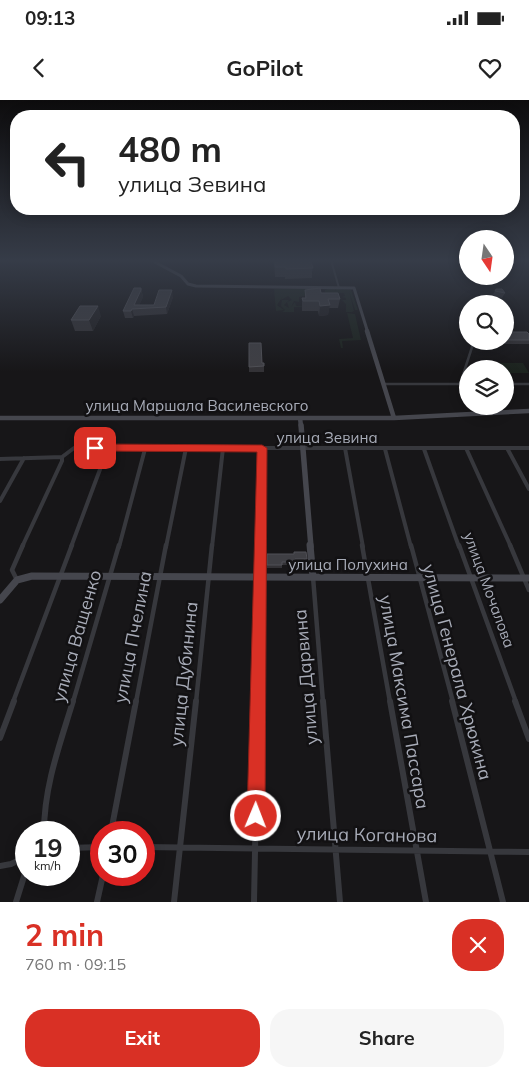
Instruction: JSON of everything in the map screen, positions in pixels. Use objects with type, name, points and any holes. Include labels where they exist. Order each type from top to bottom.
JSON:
[{"type":"main road","points":[[357,297],[394,418]]},
{"type":"main road","name":"улица Маршала Василевского","points":[[0,418],[394,418],[529,412]]},
{"type":"main road","name":"улица Дарвина","points":[[300,418],[313,577]]},
{"type":"main road","name":"улица Полухина","points":[[17,580],[32,576],[527,578]]},
{"type":"main road","points":[[0,600],[17,580]]},
{"type":"street","points":[[385,384],[459,384]]},
{"type":"street","points":[[514,384],[529,384]]},
{"type":"street","name":"улица Зевина","points":[[0,459],[64,455],[78,448],[345,448],[424,450],[529,448]]},
{"type":"street","points":[[0,738],[108,448]]},
{"type":"street","name":"улица Пчелина","points":[[113,821],[186,448]]},
{"type":"street","name":"улица Дубинина","points":[[174,902],[223,448]]},
{"type":"street","points":[[254,902],[262,448]]},
{"type":"street","name":"улица Максима Пассара","points":[[345,448],[426,902]]},
{"type":"street","points":[[466,448],[527,578],[529,590]]},
{"type":"street","points":[[507,448],[529,489]]},
{"type":"street","name":"улица Ващенко","points":[[44,821],[48,785],[111,576],[145,449]]},
{"type":"street","name":"улица Генерала Хрюкина","points":[[385,449],[452,699],[503,902]]},
{"type":"street","name":"улица Мочалова","points":[[424,450],[529,739]]},
{"type":"street","points":[[17,580],[12,570],[13,567],[64,455]]},
{"type":"street","points":[[0,501],[24,458]]},
{"type":"street","name":"улица Дарвина","points":[[313,577],[340,902]]},
{"type":"street","name":"улица Коганова","points":[[155,847],[416,852],[529,852]]},
{"type":"street","points":[[0,866],[15,863]]},
{"type":"street","points":[[16,902],[21,886]]},
{"type":"street","points":[[97,902],[101,886]]},
{"type":"shaded area","points":[[275,297],[282,297],[277,305],[284,310],[276,311]]},
{"type":"shaded area","points":[[289,297],[299,297],[299,302],[294,301],[291,307],[295,302],[296,306],[314,307],[294,307],[294,312],[282,312],[285,310],[281,306],[282,300],[289,300],[287,302],[292,300]]},
{"type":"shaded area","points":[[344,297],[351,297],[354,311],[346,312],[346,304],[342,300],[346,300]]},
{"type":"shaded area","points":[[351,297],[354,297],[358,310],[355,310]]},
{"type":"shaded area","points":[[347,313],[355,314],[361,340],[342,341],[343,348],[341,348],[339,339],[353,338]]},
{"type":"shaded area","points":[[514,363],[523,363],[529,373],[514,373]]},
{"type":"building","points":[[129,297],[138,297],[134,305],[154,305],[157,297],[169,297],[166,307],[123,311]]},
{"type":"building","points":[[339,297],[340,299],[328,299],[330,305],[320,306],[319,301],[303,301],[302,298]]},
{"type":"building","points":[[80,306],[98,306],[89,320],[71,320]]},
{"type":"building","points":[[514,332],[527,332],[529,340],[514,340]]},
{"type":"building","points":[[249,343],[261,343],[262,363],[264,363],[264,366],[249,367]]},
{"type":"building","points":[[294,552],[306,552],[307,559],[295,559],[295,562],[282,562],[282,565],[267,565],[267,554],[294,554]]},
{"type":"route","points":[[95,448],[262,448],[256,816]]}]
